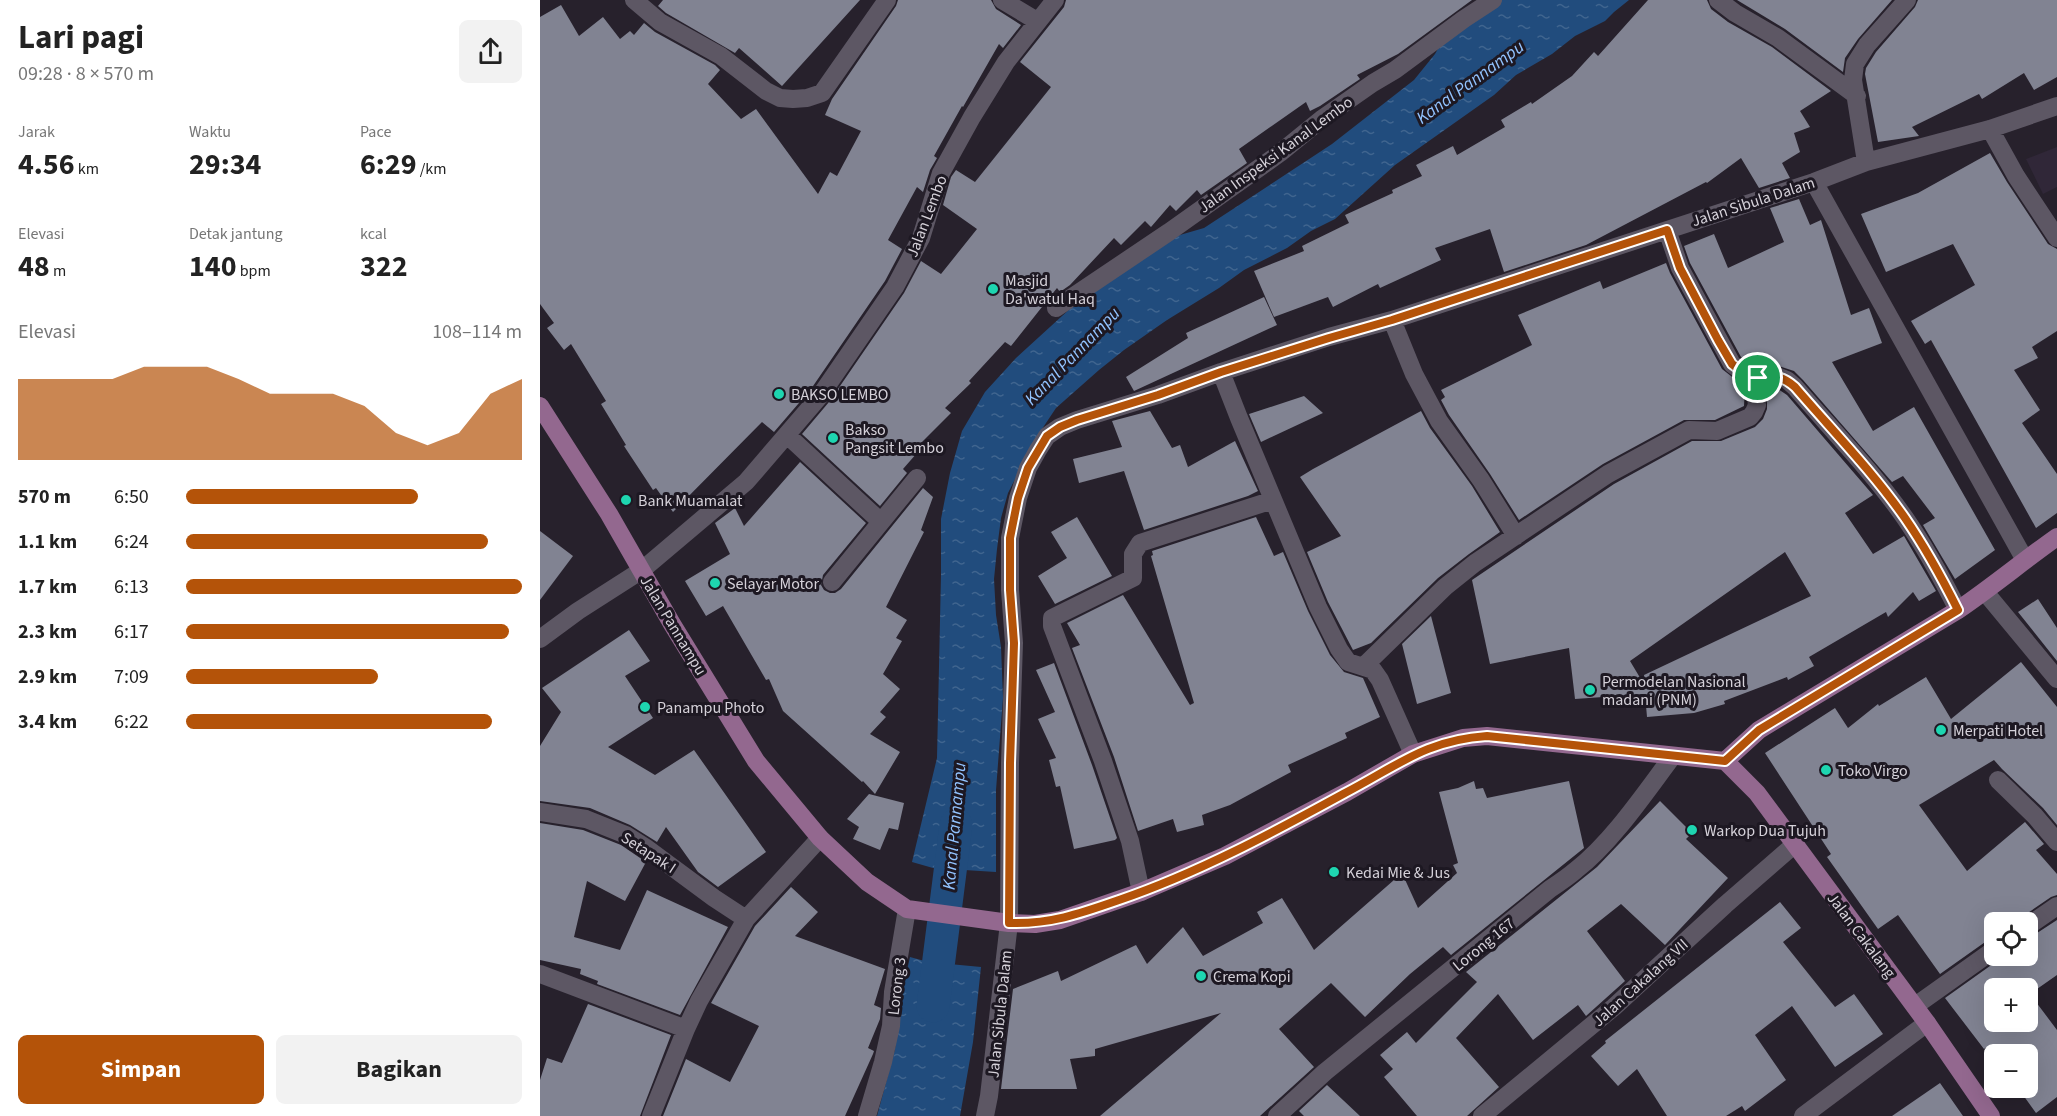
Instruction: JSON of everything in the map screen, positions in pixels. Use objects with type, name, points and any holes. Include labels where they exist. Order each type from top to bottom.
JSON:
[{"type":"main road","name":"Jalan Pannampu","points":[[540,406],[609,514],[672,624],[756,761],[820,838],[867,882],[907,909],[1009,923],[1035,924],[1060,920],[1142,892],[1225,856],[1347,792],[1413,754],[1463,738],[1487,736],[1725,761]]},
{"type":"main road","points":[[1725,761],[1759,730],[1958,610],[2057,537]]},
{"type":"main road","name":"Jalan Cakalang","points":[[1725,761],[1757,794],[1795,844],[1927,1023],[1991,1116]]},
{"type":"street","points":[[634,0],[660,22],[721,56],[765,91],[780,98],[793,99],[807,98],[822,93],[887,0]]},
{"type":"street","points":[[1002,0],[1037,21]]},
{"type":"street","name":"Jalan Lembo","points":[[540,639],[578,611],[642,570],[746,482],[826,388],[895,287],[921,238],[941,173],[972,117],[1005,62],[1055,0]]},
{"type":"street","name":"Jalan Inspeksi Kanal Lembo","points":[[1056,308],[1169,232],[1280,153],[1323,118],[1493,0]]},
{"type":"street","points":[[1718,0],[1735,14],[1778,38],[1857,96]]},
{"type":"street","points":[[1866,162],[1853,80],[1855,64],[1867,45],[1907,0]]},
{"type":"street","name":"Jalan Sibula Dalam","points":[[985,1116],[1009,923],[1010,763],[1014,643],[1010,590],[1010,538],[1018,498],[1028,468],[1047,436],[1060,427],[1077,420],[1158,395],[1221,372],[1392,320],[1814,182],[1866,162],[1990,129],[2057,106]]},
{"type":"street","points":[[1990,129],[2016,176],[2057,238]]},
{"type":"street","points":[[1814,182],[2025,560]]},
{"type":"street","points":[[1667,230],[1680,268],[1732,364],[1749,377],[1777,376],[1787,380],[1852,451],[1904,517],[1940,574],[1958,610]]},
{"type":"street","points":[[1392,320],[1414,374],[1439,421],[1481,480],[1516,536]]},
{"type":"street","points":[[1221,372],[1318,607],[1339,649],[1348,662],[1373,670],[1380,680],[1413,754]]},
{"type":"street","points":[[1364,666],[1445,587],[1475,563],[1608,474],[1689,430],[1717,431],[1750,417],[1757,405],[1755,392],[1758,378]]},
{"type":"street","points":[[787,435],[881,522]]},
{"type":"street","points":[[832,582],[917,478]]},
{"type":"street","points":[[1142,892],[1130,841],[1103,761],[1052,626],[1052,618],[1133,578],[1133,554],[1140,543],[1273,500]]},
{"type":"street","points":[[1985,591],[2057,679]]},
{"type":"street","name":"Lorong 167","points":[[1277,1116],[1324,1072],[1541,896],[1578,869],[1605,841],[1672,757]]},
{"type":"street","points":[[1998,780],[2035,816],[2057,842]]},
{"type":"street","name":"Setapak I","points":[[540,812],[586,819],[626,835],[746,919]]},
{"type":"street","points":[[651,1116],[699,1001],[746,919],[820,838]]},
{"type":"street","name":"Jalan Cakalang VII","points":[[1482,1116],[1614,1007],[1725,904],[1795,844]]},
{"type":"street","points":[[2038,919],[2057,906]]},
{"type":"street","name":"Lorong 3","points":[[867,1116],[891,1026],[893,992],[907,909]]},
{"type":"street","points":[[1914,1006],[1984,957]]},
{"type":"street","points":[[540,974],[686,1029]]},
{"type":"street","points":[[1803,1116],[1927,1023]]},
{"type":"shaded area","points":[[2057,147],[2057,187],[2043,194],[2026,159]]},
{"type":"water","points":[[1497,0],[1629,0],[1605,21],[1575,36],[1552,54],[1516,75],[1494,95],[1395,165],[1335,219],[1311,231],[1287,248],[1244,270],[1167,320],[1124,350],[1056,408],[1036,438],[1008,493],[1001,518],[994,579],[1001,647],[1003,698],[996,790],[996,872],[933,868],[912,862],[937,758],[941,519],[950,473],[962,431],[985,392],[1016,358],[1073,306],[1173,237],[1204,228],[1332,144],[1414,80],[1443,40]]},
{"type":"water","points":[[910,957],[928,962],[981,967],[973,1042],[960,1116],[877,1116],[895,1049],[901,997]]},
{"type":"building","points":[[663,0],[860,0],[782,86],[739,48],[735,53],[666,13],[658,6]]},
{"type":"building","points":[[898,0],[991,0],[996,9],[1021,25],[1003,48],[999,44],[962,106],[934,156],[937,158],[930,170],[923,192],[917,187],[888,240],[902,249],[885,281],[811,389],[774,432],[762,422],[673,512],[656,488],[653,490],[624,446],[626,445],[601,404],[606,401],[571,344],[564,350],[547,328],[554,323],[540,304],[540,17],[561,5],[579,36],[603,17],[620,39],[630,31],[634,35],[644,23],[655,32],[715,65],[720,70],[708,84],[741,119],[756,109],[818,194],[830,172],[837,176],[861,131],[825,115],[832,99]]},
{"type":"building","points":[[1066,0],[1472,0],[1398,54],[1357,75],[1360,79],[1320,106],[1310,111],[1306,102],[1239,149],[1247,163],[1201,195],[1197,190],[1176,211],[1170,205],[1151,227],[1145,221],[1121,245],[1114,238],[1070,285],[1060,292],[1057,288],[1011,346],[1005,342],[969,381],[971,383],[945,408],[951,413],[921,443],[924,445],[903,469],[907,473],[880,506],[802,434],[829,402],[904,293],[921,261],[941,274],[977,229],[943,205],[951,177],[956,170],[975,182],[1051,87],[1020,62],[1064,7]]},
{"type":"building","points":[[1648,0],[1707,0],[1711,9],[1728,22],[1772,47],[1831,91],[1800,111],[1810,127],[1794,133],[1800,152],[1782,163],[1790,178],[1759,188],[1741,158],[1707,183],[1586,245],[1504,272],[1490,229],[1435,248],[1441,260],[1380,288],[1378,284],[1333,307],[1328,297],[1274,317],[1254,271],[1304,251],[1302,246],[1349,223],[1345,215],[1393,193],[1392,190],[1422,176],[1416,165],[1453,146],[1457,155],[1505,127],[1501,120],[1531,102],[1532,104],[1572,76],[1594,52],[1598,56]]},
{"type":"building","points":[[1737,0],[1892,0],[1858,39],[1845,58],[1843,72],[1785,29]]},
{"type":"building","points":[[1918,0],[2057,0],[2057,77],[2034,90],[2024,73],[1982,99],[1979,94],[1912,127],[1919,136],[1878,142],[1865,74],[1866,68],[1876,52],[1915,7]]},
{"type":"building","points":[[1990,153],[2048,244],[2057,249],[2057,331],[2032,347],[2038,358],[2014,370],[2040,410],[2022,423],[2057,474],[2057,513],[2036,528],[1931,340],[1925,344],[1911,321],[1975,285],[1953,244],[1886,272],[1861,214],[1918,193]]},
{"type":"building","points":[[1799,199],[1810,225],[1821,220],[1851,315],[1869,308],[1882,343],[1832,362],[1873,431],[1914,407],[1995,550],[1955,579],[1923,525],[1935,518],[1903,476],[1892,482],[1794,371],[1776,365],[1753,366],[1741,357],[1690,263],[1684,246],[1714,234],[1728,268],[1784,242],[1770,208]]},
{"type":"building","points":[[1666,263],[1722,369],[1745,387],[1744,406],[1715,420],[1684,420],[1603,464],[1519,520],[1449,415],[1441,400],[1445,397],[1441,390],[1532,345],[1518,315],[1600,281],[1603,289]]},
{"type":"building","points":[[1264,297],[1277,325],[1134,391],[1126,377],[1188,338],[1186,333]]},
{"type":"building","points":[[1775,387],[1787,395],[1873,495],[1845,513],[1873,554],[1904,536],[1936,591],[1919,601],[1913,592],[1888,617],[1886,612],[1809,657],[1814,666],[1788,680],[1787,677],[1724,701],[1725,704],[1694,713],[1647,717],[1645,694],[1575,699],[1569,648],[1490,664],[1472,580],[1614,484],[1692,441],[1721,441],[1755,427],[1763,419],[1767,409],[1767,388]],"holes":[[[1785,552],[1811,596],[1644,675],[1645,686],[1630,661]]]},
{"type":"building","points":[[1304,396],[1323,413],[1261,442],[1249,414]]},
{"type":"building","points":[[1150,411],[1172,448],[1180,445],[1188,467],[1235,441],[1258,491],[1144,530],[1124,471],[1079,483],[1073,459],[1122,447],[1112,421]]},
{"type":"building","points":[[1421,411],[1500,532],[1438,578],[1371,643],[1353,650],[1328,602],[1307,552],[1341,536],[1300,477]]},
{"type":"building","points":[[800,462],[866,523],[823,575],[821,585],[830,593],[841,589],[923,488],[933,497],[921,530],[924,532],[886,607],[907,620],[896,638],[902,641],[883,674],[900,689],[880,712],[886,717],[870,734],[900,752],[875,794],[783,711],[769,679],[766,680],[723,606],[706,616],[685,581],[730,554],[715,523],[735,508],[744,526]]},
{"type":"building","points":[[1077,517],[1112,576],[1055,604],[1038,576],[1067,558],[1051,532]]},
{"type":"building","points":[[1256,517],[1274,556],[1283,552],[1330,655],[1344,672],[1363,678],[1380,717],[1345,733],[1347,738],[1288,765],[1291,772],[1230,805],[1202,815],[1204,825],[1177,832],[1173,819],[1138,831],[1114,757],[1072,648],[1080,645],[1067,623],[1123,595],[1190,705],[1194,703],[1151,556],[1152,551]]},
{"type":"building","points":[[540,531],[573,556],[540,600]]},
{"type":"building","points":[[2038,599],[2057,628],[2057,661],[2018,612]]},
{"type":"building","points":[[1431,616],[1451,693],[1417,704],[1402,644]]},
{"type":"building","points":[[629,630],[650,661],[625,676],[653,718],[608,747],[655,775],[694,750],[766,852],[718,887],[698,872],[666,827],[657,842],[630,825],[590,808],[540,801],[540,746],[561,712],[542,688]]},
{"type":"building","points":[[2021,662],[2057,707],[2057,825],[1994,760],[1919,805],[1967,871],[2025,822],[2044,844],[2036,850],[2057,874],[2057,895],[2029,912],[1984,912],[1984,943],[1940,974],[1898,915],[1878,929],[1827,857],[1831,854],[1765,753],[1835,708],[1848,728],[1878,704],[1879,706],[1926,677],[1951,719]]},
{"type":"building","points":[[1054,663],[1092,765],[1117,838],[1115,840],[1074,849],[1060,786],[1056,787],[1049,760],[1056,758],[1038,719],[1055,712],[1036,670]]},
{"type":"building","points":[[1474,781],[1476,789],[1483,788],[1487,798],[1569,781],[1584,848],[1451,955],[1443,947],[1410,974],[1365,1017],[1331,983],[1279,1029],[1314,1067],[1260,1116],[1100,1116],[1221,1013],[1095,1049],[1095,1056],[1070,1059],[1077,1089],[1001,1089],[1013,989],[1058,971],[1061,981],[1136,945],[1147,964],[1183,927],[1203,956],[1263,923],[1257,912],[1282,898],[1314,950],[1402,873],[1418,908],[1457,873],[1453,865],[1458,863],[1439,792],[1458,788]]},
{"type":"building","points":[[869,794],[904,803],[898,830],[889,828],[880,850],[853,839],[859,827],[847,819]]},
{"type":"building","points":[[1660,801],[1692,833],[1686,839],[1728,878],[1665,945],[1621,904],[1587,931],[1625,981],[1586,1016],[1578,1005],[1533,1040],[1498,994],[1456,1038],[1499,1087],[1467,1116],[1417,1116],[1384,1077],[1393,1069],[1380,1055],[1407,1032],[1416,1043],[1477,982],[1466,972],[1597,867]]},
{"type":"building","points":[[540,823],[583,830],[621,845],[646,862],[625,901],[587,881],[574,937],[620,950],[647,890],[728,927],[680,1015],[597,984],[598,981],[580,974],[581,969],[540,960]]},
{"type":"building","points":[[791,887],[818,912],[795,936],[885,969],[874,1005],[881,1008],[880,1019],[868,1048],[874,1051],[845,1116],[663,1116],[686,1059],[730,1082],[759,1026],[711,1003],[755,926]]},
{"type":"building","points":[[1780,902],[1801,928],[1783,942],[1835,1007],[1854,994],[1883,1034],[1835,1067],[1792,1006],[1755,1035],[1786,1080],[1745,1111],[1742,1106],[1726,1116],[1667,1116],[1637,1069],[1618,1086],[1591,1056],[1606,1043],[1605,1041]]},
{"type":"building","points":[[2057,920],[2057,975],[2038,988],[2038,978],[1984,978],[1984,1032],[2038,1032],[2038,1005],[2057,1030],[2057,1097],[2036,1113],[2025,1098],[2038,1098],[2038,1044],[1984,1044],[1984,1049],[1945,998],[1990,966],[2038,966],[2038,932]]},
{"type":"building","points":[[588,1004],[671,1035],[640,1116],[540,1116],[540,1080],[547,1058],[562,1063]]},
{"type":"building","points":[[1940,1083],[1963,1116],[1892,1116]]},
{"type":"building","points":[[1327,1085],[1360,1116],[1304,1116],[1299,1111]]},
{"type":"waterway","name":"Kanal Pannampu","points":[[933,1006],[956,825]]},
{"type":"place","name":"Masjid Da'watul Haq","points":[[993,289]]},
{"type":"place","name":"BAKSO LEMBO","points":[[779,394]]},
{"type":"place","name":"Bakso Pangsit Lembo","points":[[833,438]]},
{"type":"place","name":"Bank Muamalat","points":[[626,500]]},
{"type":"place","name":"Selayar Motor","points":[[715,583]]},
{"type":"place","name":"Permodelan Nasional madani (PNM)","points":[[1590,690]]},
{"type":"place","name":"Panampu Photo","points":[[645,707]]},
{"type":"place","name":"Merpati Hotel","points":[[1941,730]]},
{"type":"place","name":"Toko Virgo","points":[[1826,770]]},
{"type":"place","name":"Warkop Dua Tujuh","points":[[1692,830]]},
{"type":"place","name":"Kedai Mie & Jus","points":[[1334,872]]},
{"type":"place","name":"Crema Kopi","points":[[1201,976]]},
{"type":"route","points":[[1667,230],[1689,287],[1732,364],[1749,377],[1758,378],[1777,376],[1787,380],[1852,451],[1904,517],[1924,547],[1958,610],[1759,730],[1725,761],[1487,736],[1463,738],[1413,754],[1347,792],[1178,878],[1060,920],[1035,924],[1009,923],[1010,763],[1014,643],[1010,590],[1010,538],[1018,498],[1028,468],[1047,436],[1060,427],[1077,420],[1158,395],[1221,372],[1392,320],[1667,230]]}]
